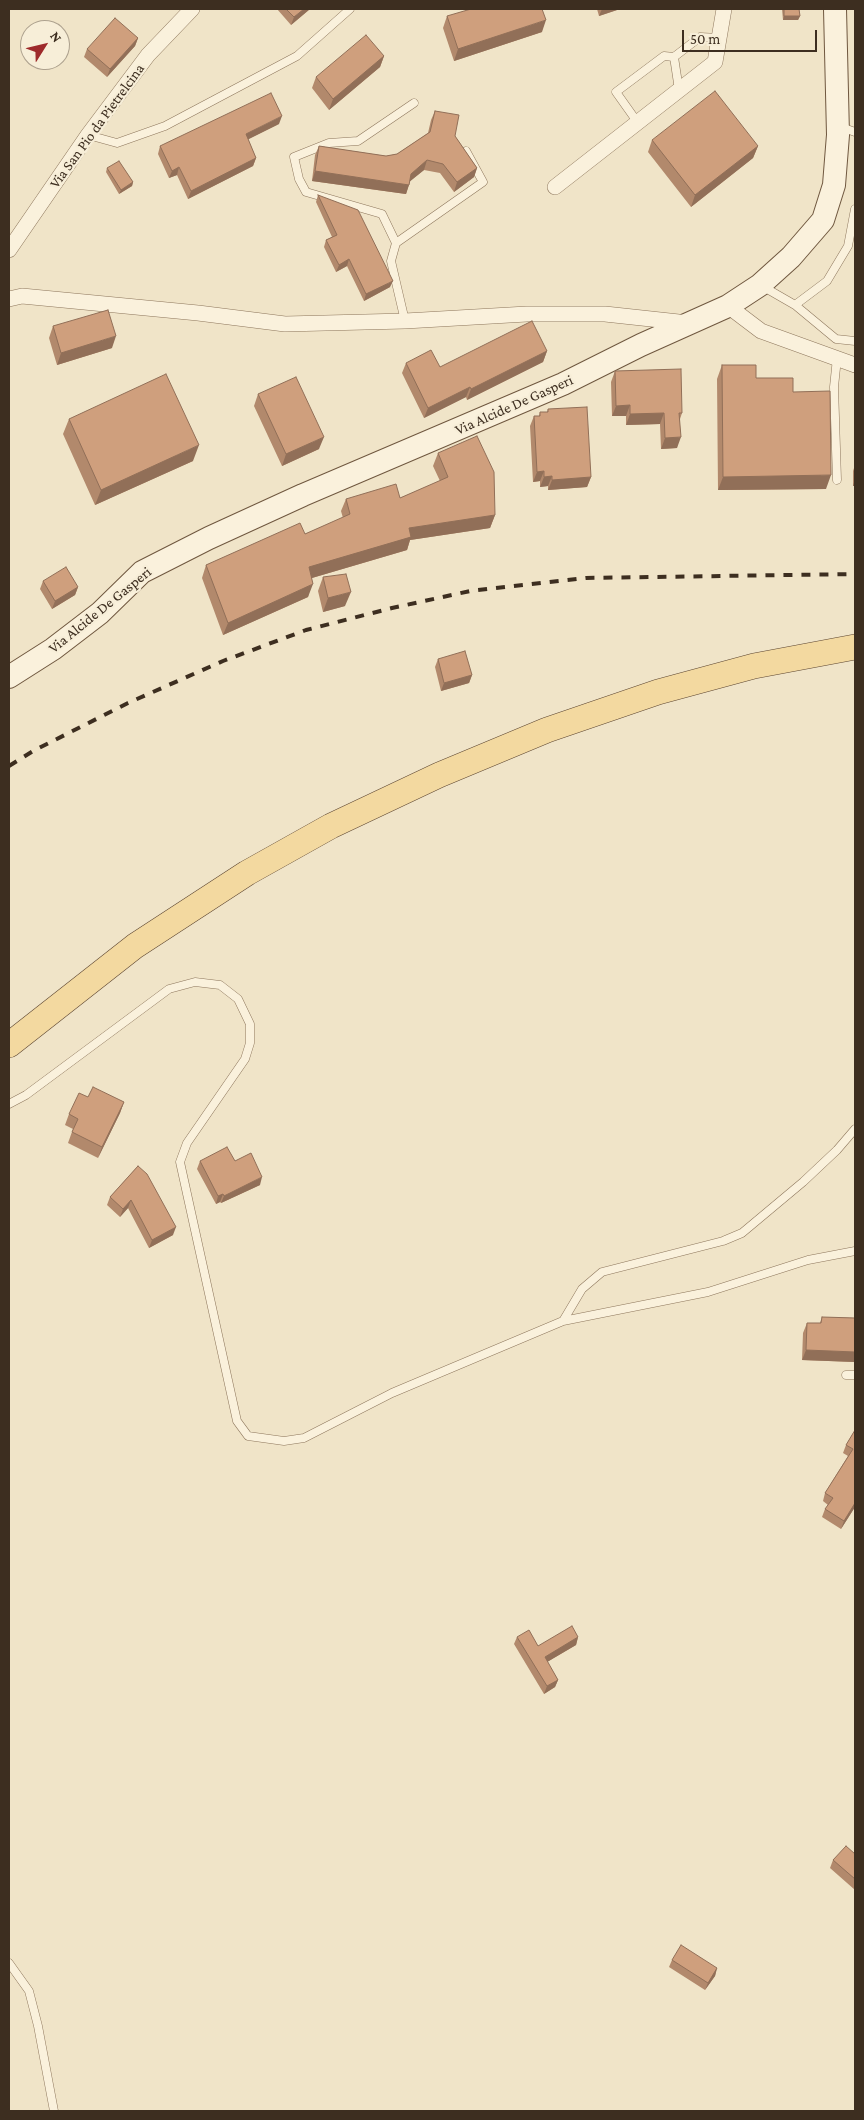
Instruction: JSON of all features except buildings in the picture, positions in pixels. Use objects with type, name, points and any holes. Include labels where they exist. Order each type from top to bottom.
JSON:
[{"type":"main road","name":"Via Alcide De Gasperi","points":[[9,677],[53,650],[100,613],[142,572],[209,538],[303,495],[563,384],[641,345],[728,306],[760,286],[791,257],[823,220],[834,185],[846,129],[835,9]]},
{"type":"main road","points":[[9,1046],[134,946],[247,873],[331,826],[439,775],[547,730],[658,692],[754,666],[855,648]]},
{"type":"street","name":"Via San Pio da Pietrelcina","points":[[9,250],[88,135],[148,55],[192,9]]},
{"type":"street","points":[[554,187],[715,62],[724,9]]},
{"type":"street","points":[[9,299],[22,296],[198,313],[285,324],[405,321],[527,314],[605,314],[692,323]]},
{"type":"street","points":[[728,306],[761,331],[855,365]]},
{"type":"lane","points":[[88,135],[117,143],[165,126],[297,56],[350,9]]},
{"type":"lane","points":[[638,123],[616,92],[664,56],[674,56],[700,37],[719,38]]},
{"type":"lane","points":[[674,56],[679,90]]},
{"type":"lane","points":[[396,243],[382,214],[306,192],[299,179],[294,157],[329,143],[358,141],[414,103]]},
{"type":"lane","points":[[405,321],[391,261],[396,243],[483,182],[466,151]]},
{"type":"lane","points":[[795,306],[827,281],[848,246],[855,209]]},
{"type":"lane","points":[[760,286],[795,306],[836,339],[855,341]]},
{"type":"lane","points":[[836,480],[834,387],[837,358]]},
{"type":"lane","points":[[9,1104],[26,1095],[169,989],[195,982],[220,985],[238,999],[250,1024],[250,1043],[245,1059],[187,1142],[180,1162],[237,1422],[248,1436],[284,1441],[304,1438],[392,1393],[564,1321],[708,1292],[808,1260],[855,1251]]},
{"type":"lane","points":[[564,1321],[582,1289],[602,1272],[723,1241],[742,1233],[803,1182],[837,1150],[855,1129]]},
{"type":"lane","points":[[846,1375],[855,1375]]},
{"type":"lane","points":[[9,1963],[29,1991],[38,2026],[54,2111]]},
{"type":"railway","points":[[9,766],[33,751],[128,703],[223,661],[306,630],[392,608],[470,591],[586,578],[855,574]]}]
